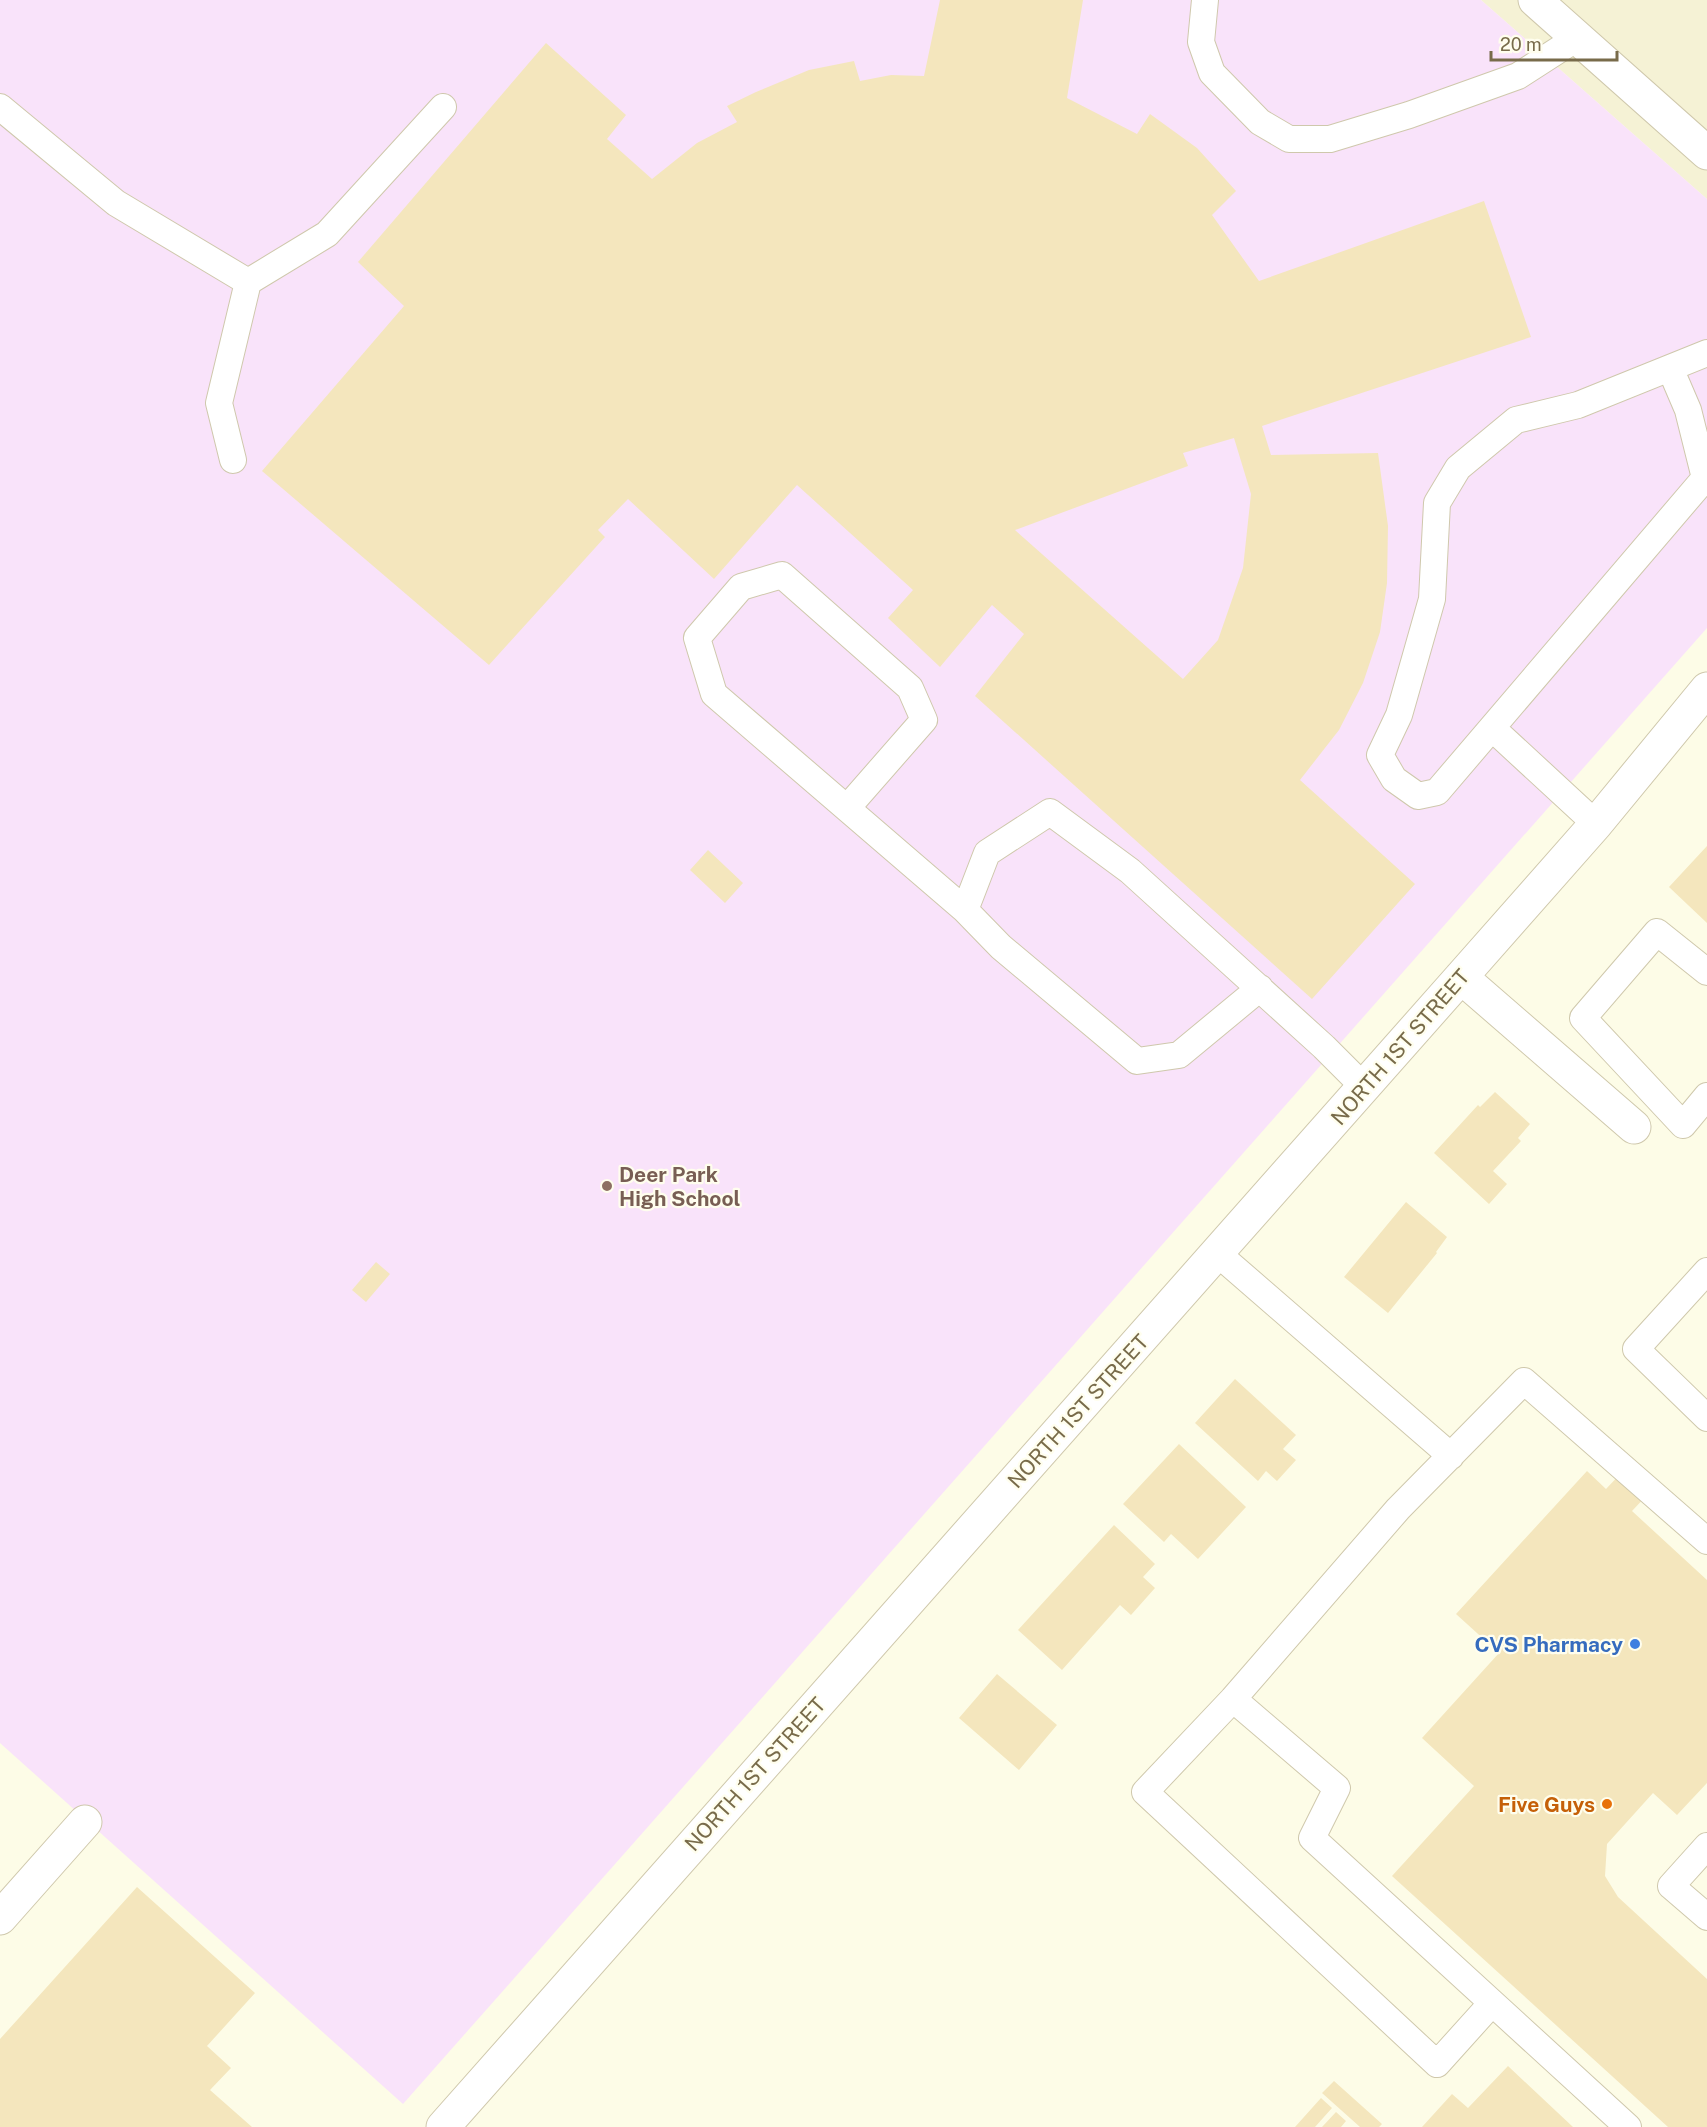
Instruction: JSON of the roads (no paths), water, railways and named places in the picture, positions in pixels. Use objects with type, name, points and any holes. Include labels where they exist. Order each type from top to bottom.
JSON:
[{"type":"street","points":[[1535,0],[1707,153]]},
{"type":"street","name":"NORTH 1ST STREET","points":[[443,2127],[1596,824],[1707,689]]},
{"type":"street","points":[[1461,977],[1634,1127]]},
{"type":"street","points":[[0,1918],[85,1822]]},
{"type":"lane","points":[[1205,0],[1200,42],[1212,73],[1260,122],[1289,139],[1330,139],[1408,115],[1518,76],[1577,38]]},
{"type":"lane","points":[[0,107],[116,203],[248,282]]},
{"type":"lane","points":[[233,460],[219,403],[248,282],[327,234],[443,107]]},
{"type":"lane","points":[[1670,368],[1688,410],[1705,478],[1437,792],[1418,796],[1394,779],[1380,755],[1399,715],[1432,599],[1437,503],[1458,468],[1516,420],[1578,405],[1707,353]]},
{"type":"lane","points":[[847,808],[924,720],[910,688],[782,575],[741,587],[697,638],[714,694],[965,910],[1001,947],[1137,1060],[1179,1054],[1260,988]]},
{"type":"lane","points":[[1492,728],[1596,824]]},
{"type":"lane","points":[[965,910],[987,853],[1050,812],[1130,871],[1260,988],[1364,1087]]},
{"type":"lane","points":[[1707,972],[1657,932],[1583,1018],[1683,1125],[1707,1096]]},
{"type":"lane","points":[[1217,1253],[1451,1456]]},
{"type":"lane","points":[[1707,1271],[1636,1349],[1707,1418]]},
{"type":"lane","points":[[1492,2003],[1437,2064],[1145,1792],[1233,1699],[1398,1509],[1524,1382],[1707,1541]]},
{"type":"lane","points":[[1233,1699],[1337,1788],[1312,1838],[1628,2127]]},
{"type":"lane","points":[[1707,1846],[1671,1886],[1707,1917]]},
{"type":"place","name":"Deer Park High School","points":[[607,1186]]},
{"type":"place","name":"CVS Pharmacy","points":[[1635,1644]]},
{"type":"place","name":"Five Guys","points":[[1607,1804]]}]
